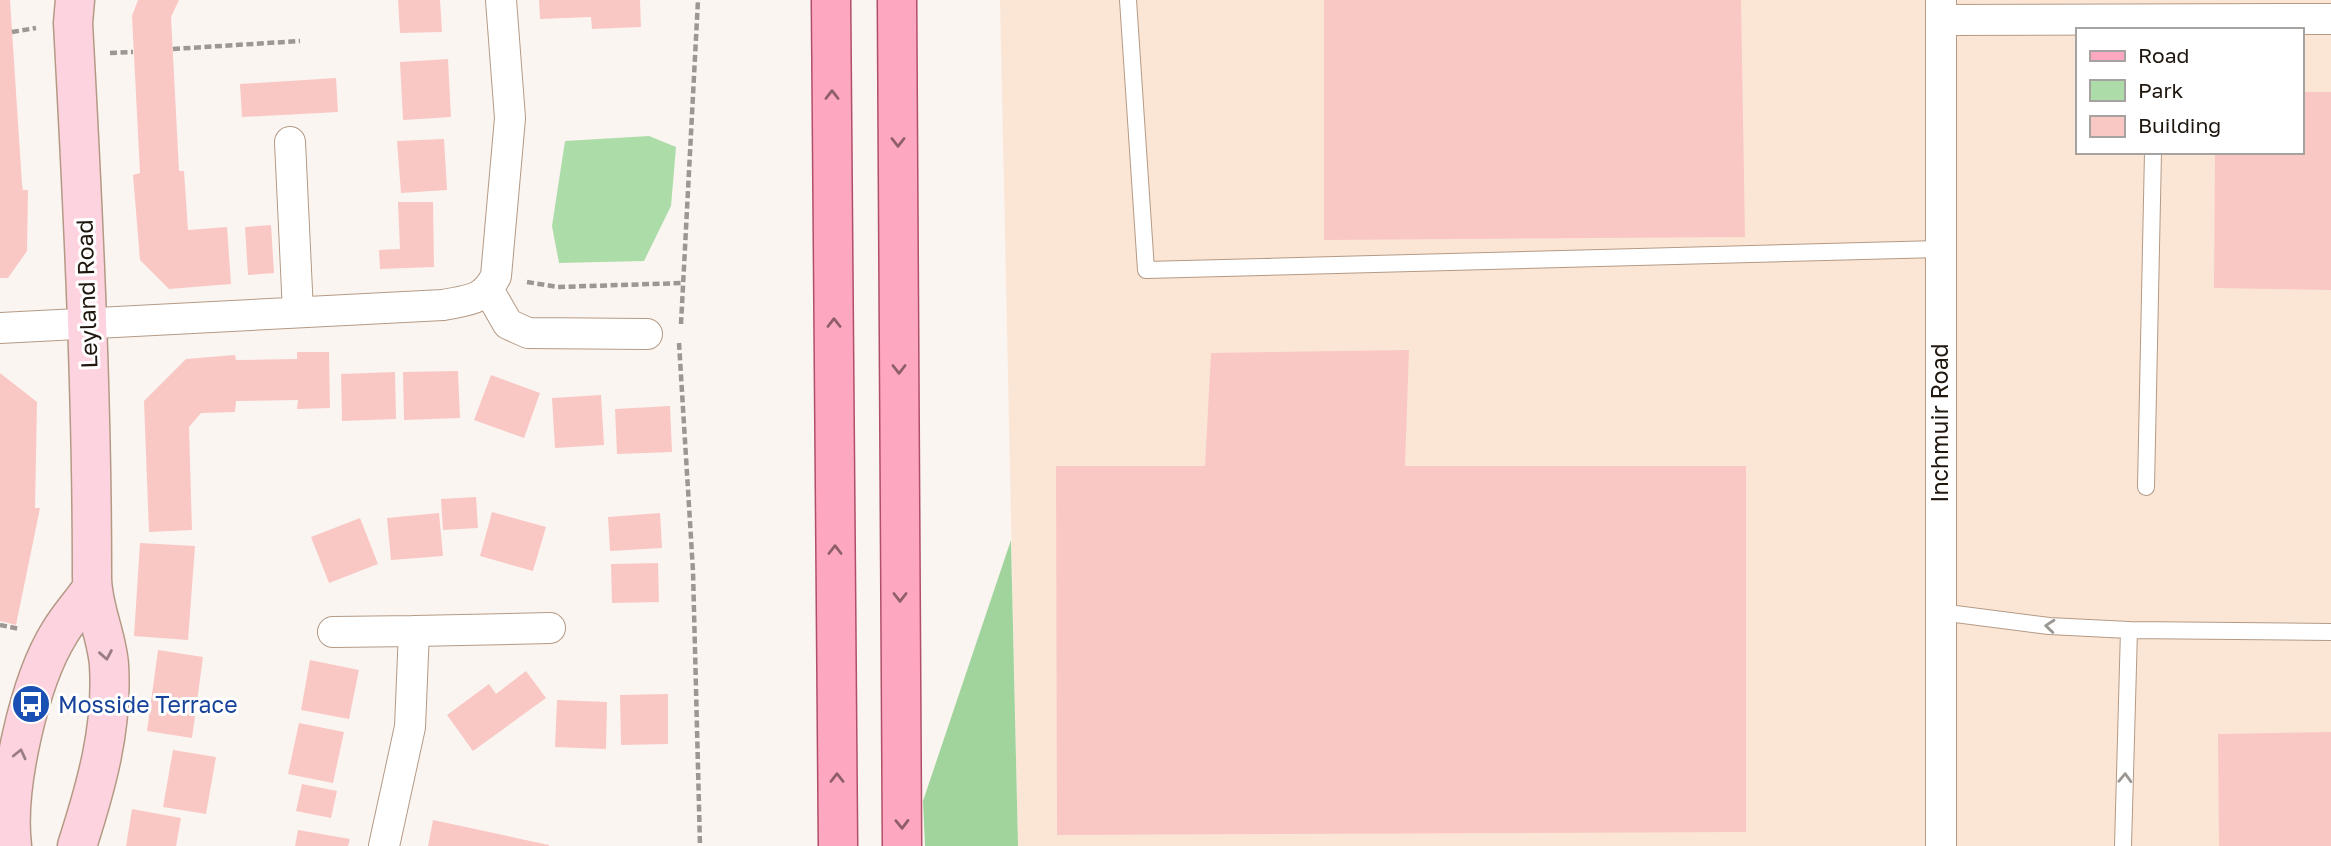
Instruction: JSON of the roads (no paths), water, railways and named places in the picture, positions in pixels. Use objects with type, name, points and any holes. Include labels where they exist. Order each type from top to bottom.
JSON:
[{"type":"main road","points":[[831,0],[838,846]]},
{"type":"main road","points":[[897,0],[902,846]]},
{"type":"street","name":"Leyland Road","points":[[75,0],[73,23],[89,324],[92,588],[108,662],[110,700],[100,774],[77,846]]},
{"type":"street","points":[[501,0],[510,118],[492,284],[508,324],[528,333],[647,334]]},
{"type":"street","points":[[1941,10],[2156,25],[2331,19]]},
{"type":"street","name":"Inchmuir Road","points":[[1941,10],[1941,846]]},
{"type":"street","points":[[290,142],[298,313]]},
{"type":"street","points":[[0,328],[443,305],[473,299],[492,284]]},
{"type":"street","points":[[12,846],[9,818],[13,784],[38,677],[59,632],[92,588]]},
{"type":"street","points":[[333,632],[550,628]]},
{"type":"street","points":[[384,846],[410,727],[414,631]]},
{"type":"lane","points":[[1128,0],[1146,270],[1939,249]]},
{"type":"lane","points":[[2146,487],[2153,154]]},
{"type":"lane","points":[[1940,612],[2049,626],[2331,632]]},
{"type":"lane","points":[[2123,846],[2129,629]]},
{"type":"place","name":"Mosside Terrace","points":[[31,704]]}]
